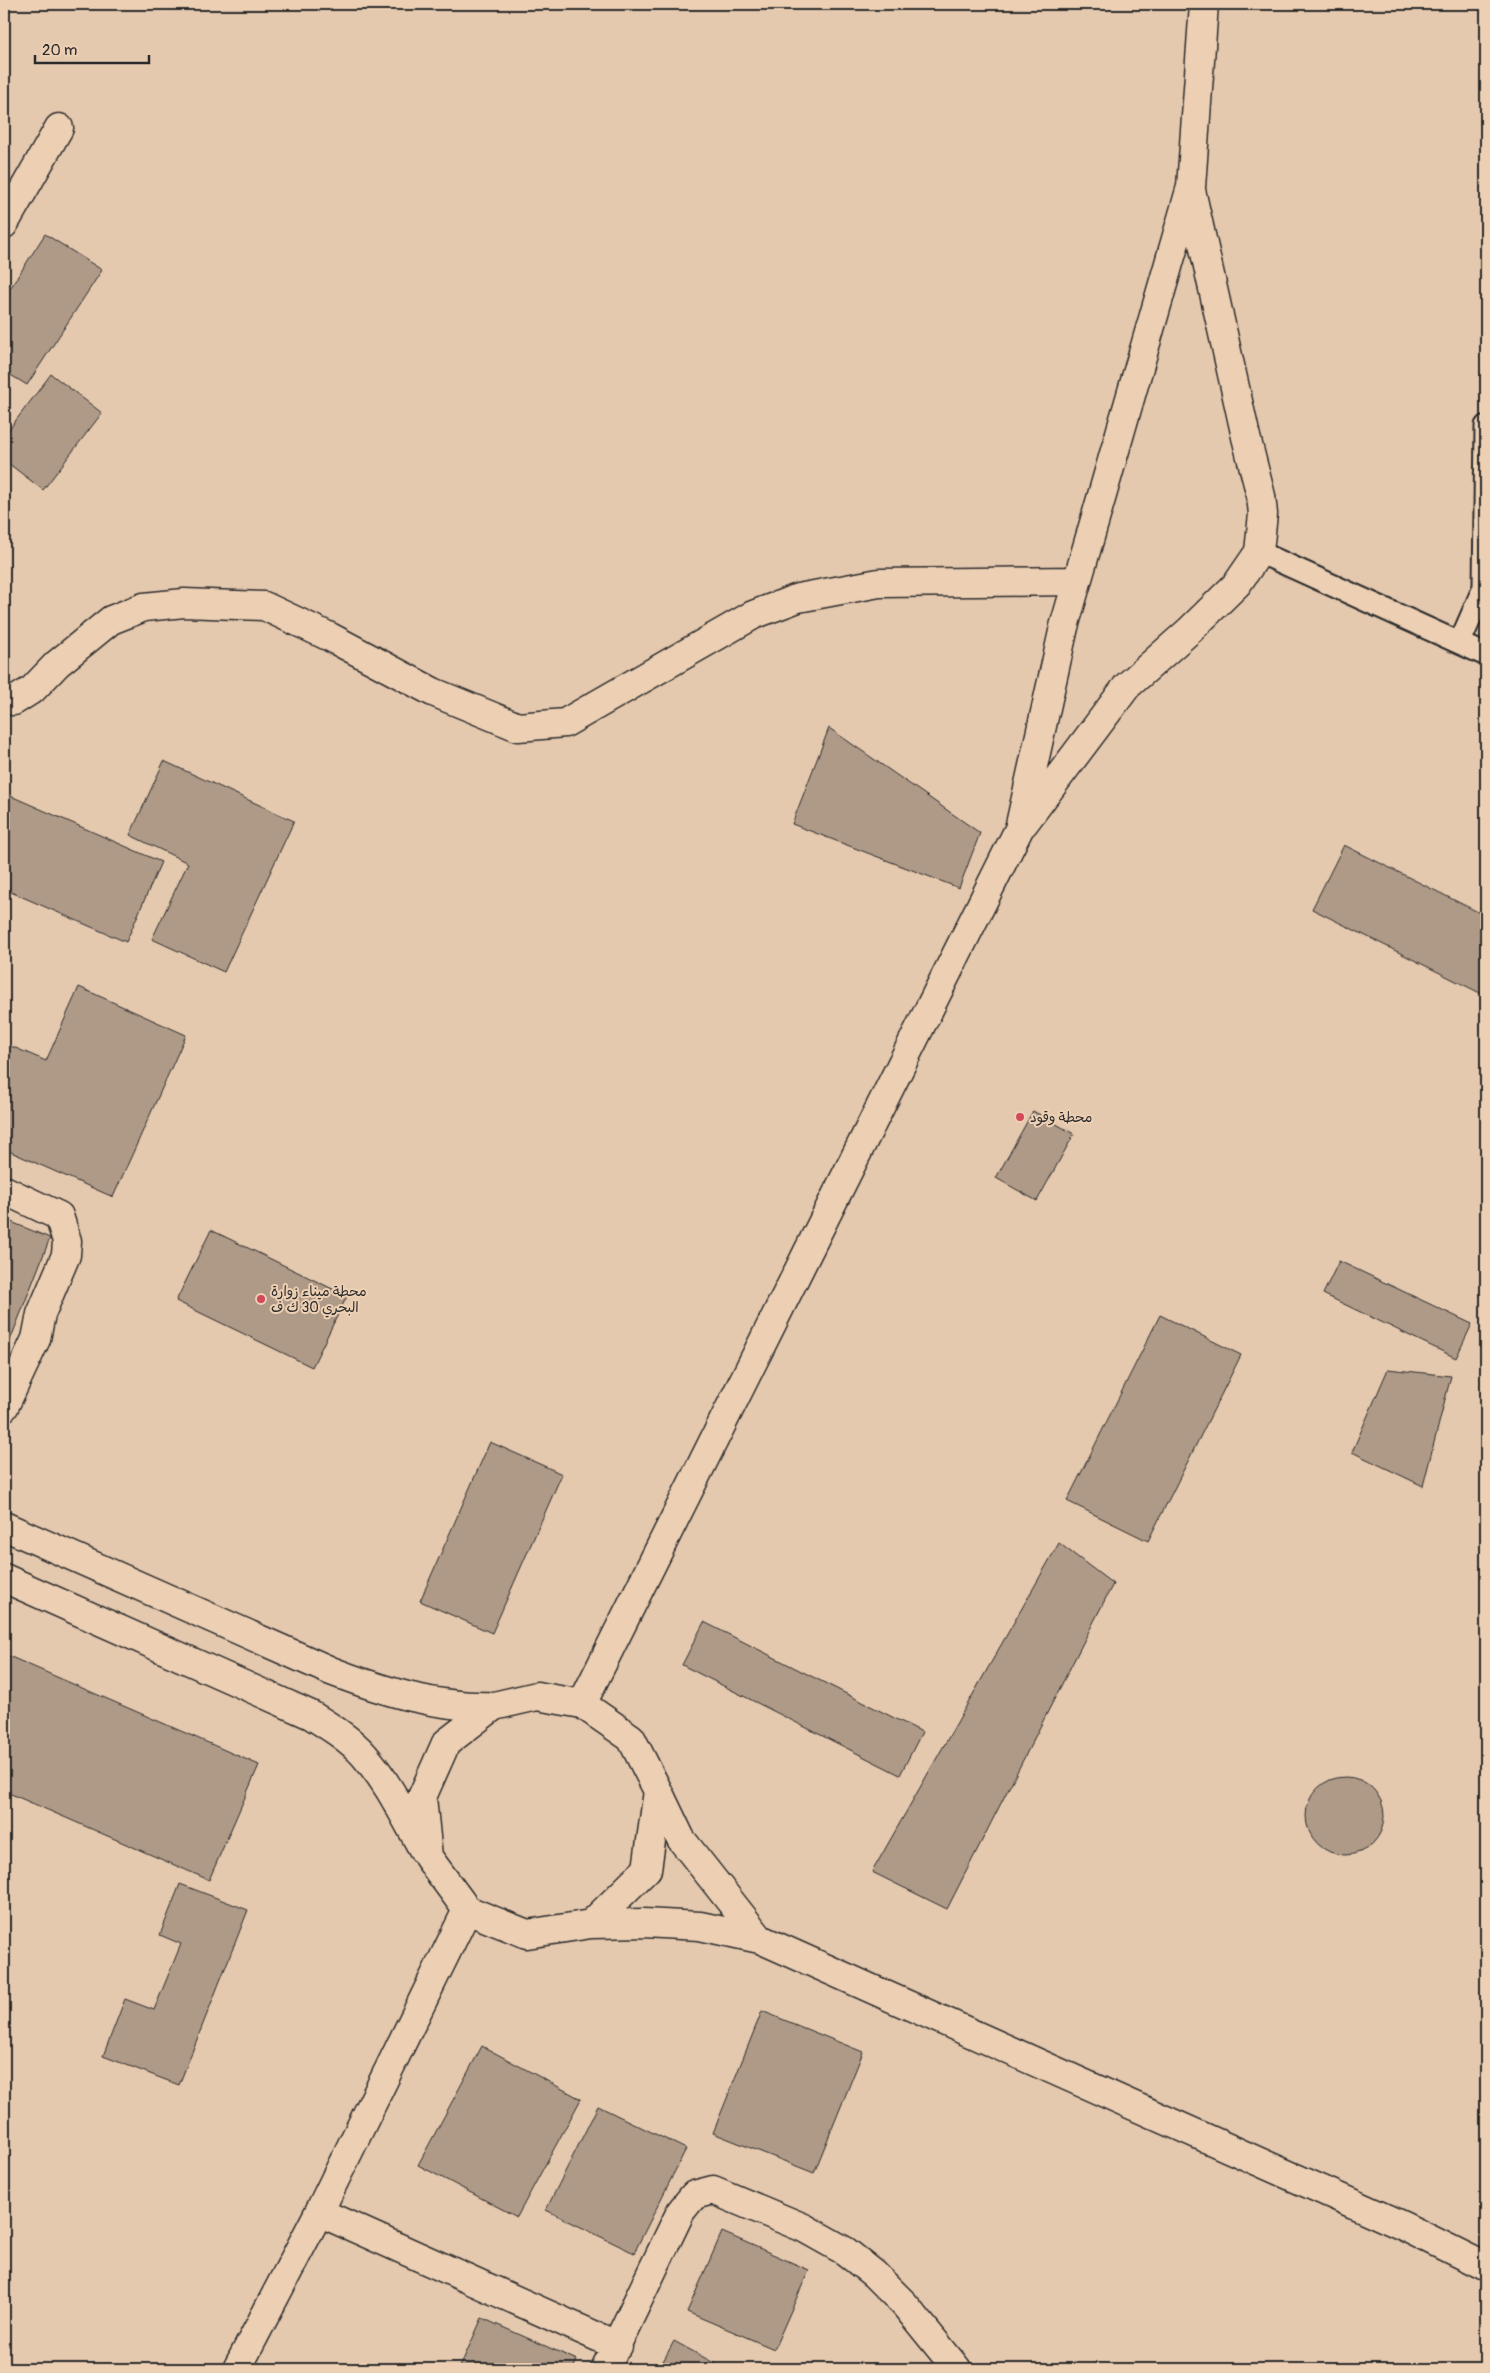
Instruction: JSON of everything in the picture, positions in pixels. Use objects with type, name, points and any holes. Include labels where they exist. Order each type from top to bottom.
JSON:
[{"type":"street","points":[[1019,829],[1064,627],[1191,186],[1204,4]]},
{"type":"street","points":[[4,224],[59,128]]},
{"type":"street","points":[[582,1704],[1019,829],[1127,686],[1237,584],[1258,552],[1263,514],[1261,496],[1246,437],[1191,186]]},
{"type":"street","points":[[4,700],[14,701],[33,689],[57,664],[111,620],[144,607],[184,603],[264,606],[330,637],[433,692],[510,724],[518,726],[564,723],[753,615],[798,598],[879,583],[1077,582]]},
{"type":"street","points":[[4,1190],[60,1216],[67,1241],[66,1256],[41,1314],[36,1339],[4,1407]]},
{"type":"street","points":[[4,1526],[331,1671],[374,1688],[465,1707],[494,1706],[538,1696],[582,1704],[631,1738],[681,1839],[760,1939]]},
{"type":"street","points":[[4,1578],[302,1711],[331,1727],[363,1754],[384,1782],[428,1857],[467,1910],[527,1934],[591,1924],[700,1926],[760,1939],[1394,2222],[1486,2267]]},
{"type":"street","points":[[428,1857],[422,1797],[446,1742],[494,1706]]},
{"type":"street","points":[[591,1924],[648,1869],[658,1792]]},
{"type":"street","points":[[238,2369],[319,2212],[467,1910]]},
{"type":"street","points":[[319,2212],[612,2358],[681,2211],[694,2195],[713,2190],[804,2228],[845,2251],[874,2274],[905,2305],[957,2369]]},
{"type":"lane","points":[[1460,642],[1484,587],[1486,426]]},
{"type":"lane","points":[[1258,552],[1486,655]]},
{"type":"building","points":[[45,234],[102,270],[27,385],[4,371],[4,298]]},
{"type":"building","points":[[51,374],[102,413],[43,490],[4,460],[4,436]]},
{"type":"building","points":[[829,728],[980,833],[959,888],[792,824]]},
{"type":"building","points":[[164,761],[294,821],[224,972],[152,939],[188,863],[130,835]]},
{"type":"building","points":[[4,793],[161,862],[126,942],[4,889]]},
{"type":"building","points":[[1344,845],[1486,916],[1486,996],[1312,909]]},
{"type":"building","points":[[79,987],[186,1035],[113,1197],[4,1149],[4,1043],[46,1061]]},
{"type":"building","points":[[1033,1111],[1074,1134],[1037,1201],[996,1178]]},
{"type":"building","points":[[4,1219],[50,1238],[4,1356]]},
{"type":"building","name":"محطة ميناء زوارة البحري 30 ك ف","points":[[211,1230],[347,1296],[312,1367],[176,1301]]},
{"type":"building","points":[[1339,1261],[1472,1324],[1456,1358],[1323,1294]]},
{"type":"building","points":[[1160,1315],[1241,1355],[1148,1541],[1067,1501]]},
{"type":"building","points":[[1388,1369],[1451,1376],[1423,1486],[1352,1452]]},
{"type":"building","points":[[490,1442],[562,1474],[492,1633],[420,1601]]},
{"type":"building","points":[[1059,1543],[1113,1584],[947,1909],[872,1872]]},
{"type":"building","points":[[704,1622],[922,1732],[900,1775],[682,1665]]},
{"type":"building","points":[[4,1654],[259,1765],[209,1880],[4,1791]]},
{"type":"building","points":[[1345,1777],[1360,1780],[1377,1794],[1381,1801],[1384,1816],[1381,1831],[1367,1848],[1360,1852],[1345,1855],[1330,1852],[1313,1838],[1309,1831],[1306,1816],[1309,1801],[1323,1784],[1330,1780]]},
{"type":"building","points":[[180,1884],[248,1910],[179,2085],[103,2056],[125,1999],[154,2010],[181,1944],[160,1935]]},
{"type":"building","points":[[762,2011],[863,2052],[814,2173],[713,2133]]},
{"type":"building","points":[[482,2046],[581,2099],[517,2217],[418,2165]]},
{"type":"building","points":[[598,2106],[686,2149],[634,2253],[546,2210]]},
{"type":"building","points":[[722,2232],[809,2270],[774,2349],[687,2312]]},
{"type":"building","points":[[482,2318],[577,2360],[573,2369],[459,2369]]},
{"type":"building","points":[[674,2341],[725,2369],[659,2369]]},
{"type":"place","name":"محطة وقود","points":[[1020,1117]]},
{"type":"place","name":"محطة ميناء زوارة البحري 30 ك ف","points":[[261,1299]]}]
